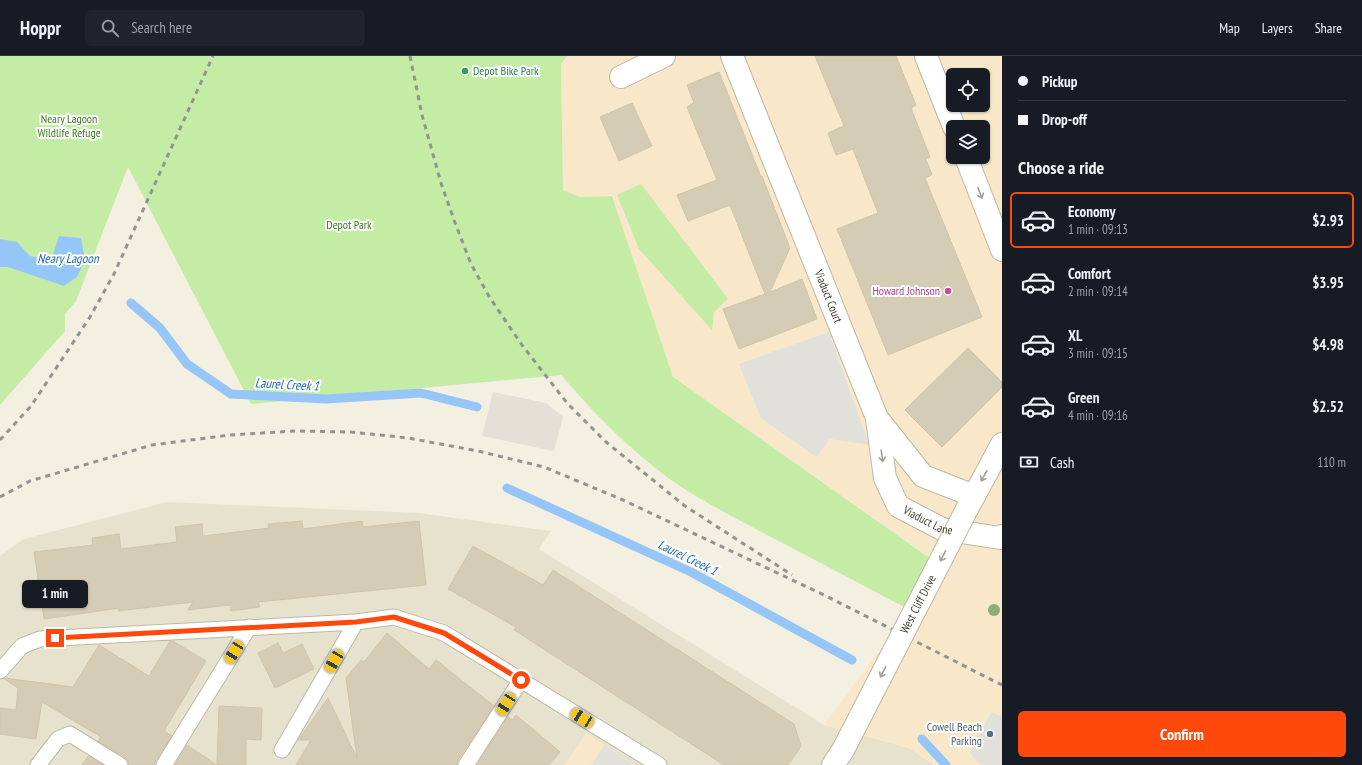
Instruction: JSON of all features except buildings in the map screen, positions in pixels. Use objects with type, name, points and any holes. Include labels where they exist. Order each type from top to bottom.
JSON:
[{"type":"street","points":[[621,77],[664,56]]},
{"type":"street","name":"Viaduct Court","points":[[732,56],[877,418],[923,476],[970,503]]},
{"type":"street","points":[[926,56],[951,120]]},
{"type":"street","points":[[969,164],[1002,250]]},
{"type":"street","name":"Viaduct Lane","points":[[877,418],[885,478],[898,506],[942,529],[1000,538],[1002,536]]},
{"type":"street","name":"West Cliff Drive","points":[[838,758],[1002,444]]},
{"type":"lane","points":[[0,671],[22,646],[40,639],[356,622],[394,617],[444,633],[659,765]]},
{"type":"lane","points":[[282,750],[356,622]]},
{"type":"lane","points":[[164,765],[249,628]]},
{"type":"lane","points":[[466,765],[521,680]]},
{"type":"lane","points":[[38,765],[58,739],[70,734],[120,765]]},
{"type":"shaded area","points":[[566,56],[1002,56],[1002,765],[934,765],[909,748],[824,725],[943,567],[673,377],[612,195],[581,197],[563,190],[561,63]]},
{"type":"shaded area","points":[[829,332],[869,445],[830,439],[816,457],[761,418],[739,364]]},
{"type":"shaded area","points":[[493,392],[546,403],[563,417],[554,451],[482,436]]},
{"type":"shaded area","points":[[167,502],[419,513],[551,531],[539,549],[824,725],[909,748],[934,765],[635,765],[586,734],[565,765],[0,765],[0,556],[24,539]]},
{"type":"shaded area","name":"Cowell Beach Parking","points":[[992,712],[1002,717],[1002,765],[980,765],[969,752]]},
{"type":"shaded area","points":[[586,733],[635,765],[565,765]]},
{"type":"shaded area","points":[[604,745],[634,765],[591,765]]},
{"type":"green space","name":"Depot Park","points":[[0,56],[567,56],[561,64],[563,190],[581,197],[612,196],[673,377],[931,559],[910,610],[719,510],[668,478],[639,455],[612,430],[561,375],[251,404],[128,167],[76,301],[65,314],[65,331],[0,405]]},
{"type":"green space","points":[[641,184],[728,299],[714,312],[712,330],[639,249],[617,195]]},
{"type":"water","name":"Neary Lagoon","points":[[59,236],[81,238],[85,260],[77,277],[64,286],[8,267],[0,267],[0,239],[17,242],[30,256],[51,261]]},
{"type":"waterway","name":"Laurel Creek 1","points":[[131,303],[160,328],[187,364],[231,394],[326,399],[421,393],[477,407]]},
{"type":"waterway","name":"Laurel Creek 1","points":[[507,488],[691,572],[852,660]]},
{"type":"waterway","name":"Laurel Creek 1","points":[[922,739],[946,765]]},
{"type":"railway","points":[[0,440],[31,406],[90,317],[114,274],[213,56]]},
{"type":"railway","points":[[410,56],[422,115],[441,183],[471,264],[490,298],[522,345],[567,403],[606,442],[685,506],[792,575]]},
{"type":"railway","points":[[0,497],[30,481],[152,445],[230,435],[295,431],[351,432],[408,438],[478,451],[544,467],[623,500],[824,595],[1002,685]]},
{"type":"place","name":"Depot Bike Park","points":[[465,71]]},
{"type":"place","name":"Howard Johnson","points":[[948,291]]},
{"type":"place","name":"Cowell Beach Parking","points":[[990,734]]},
{"type":"route","points":[[55,638],[356,622],[394,617],[444,633],[521,680]]},
{"type":"park label","name":"Neary Lagoon Wildlife Refuge","points":[[69,126]]}]
